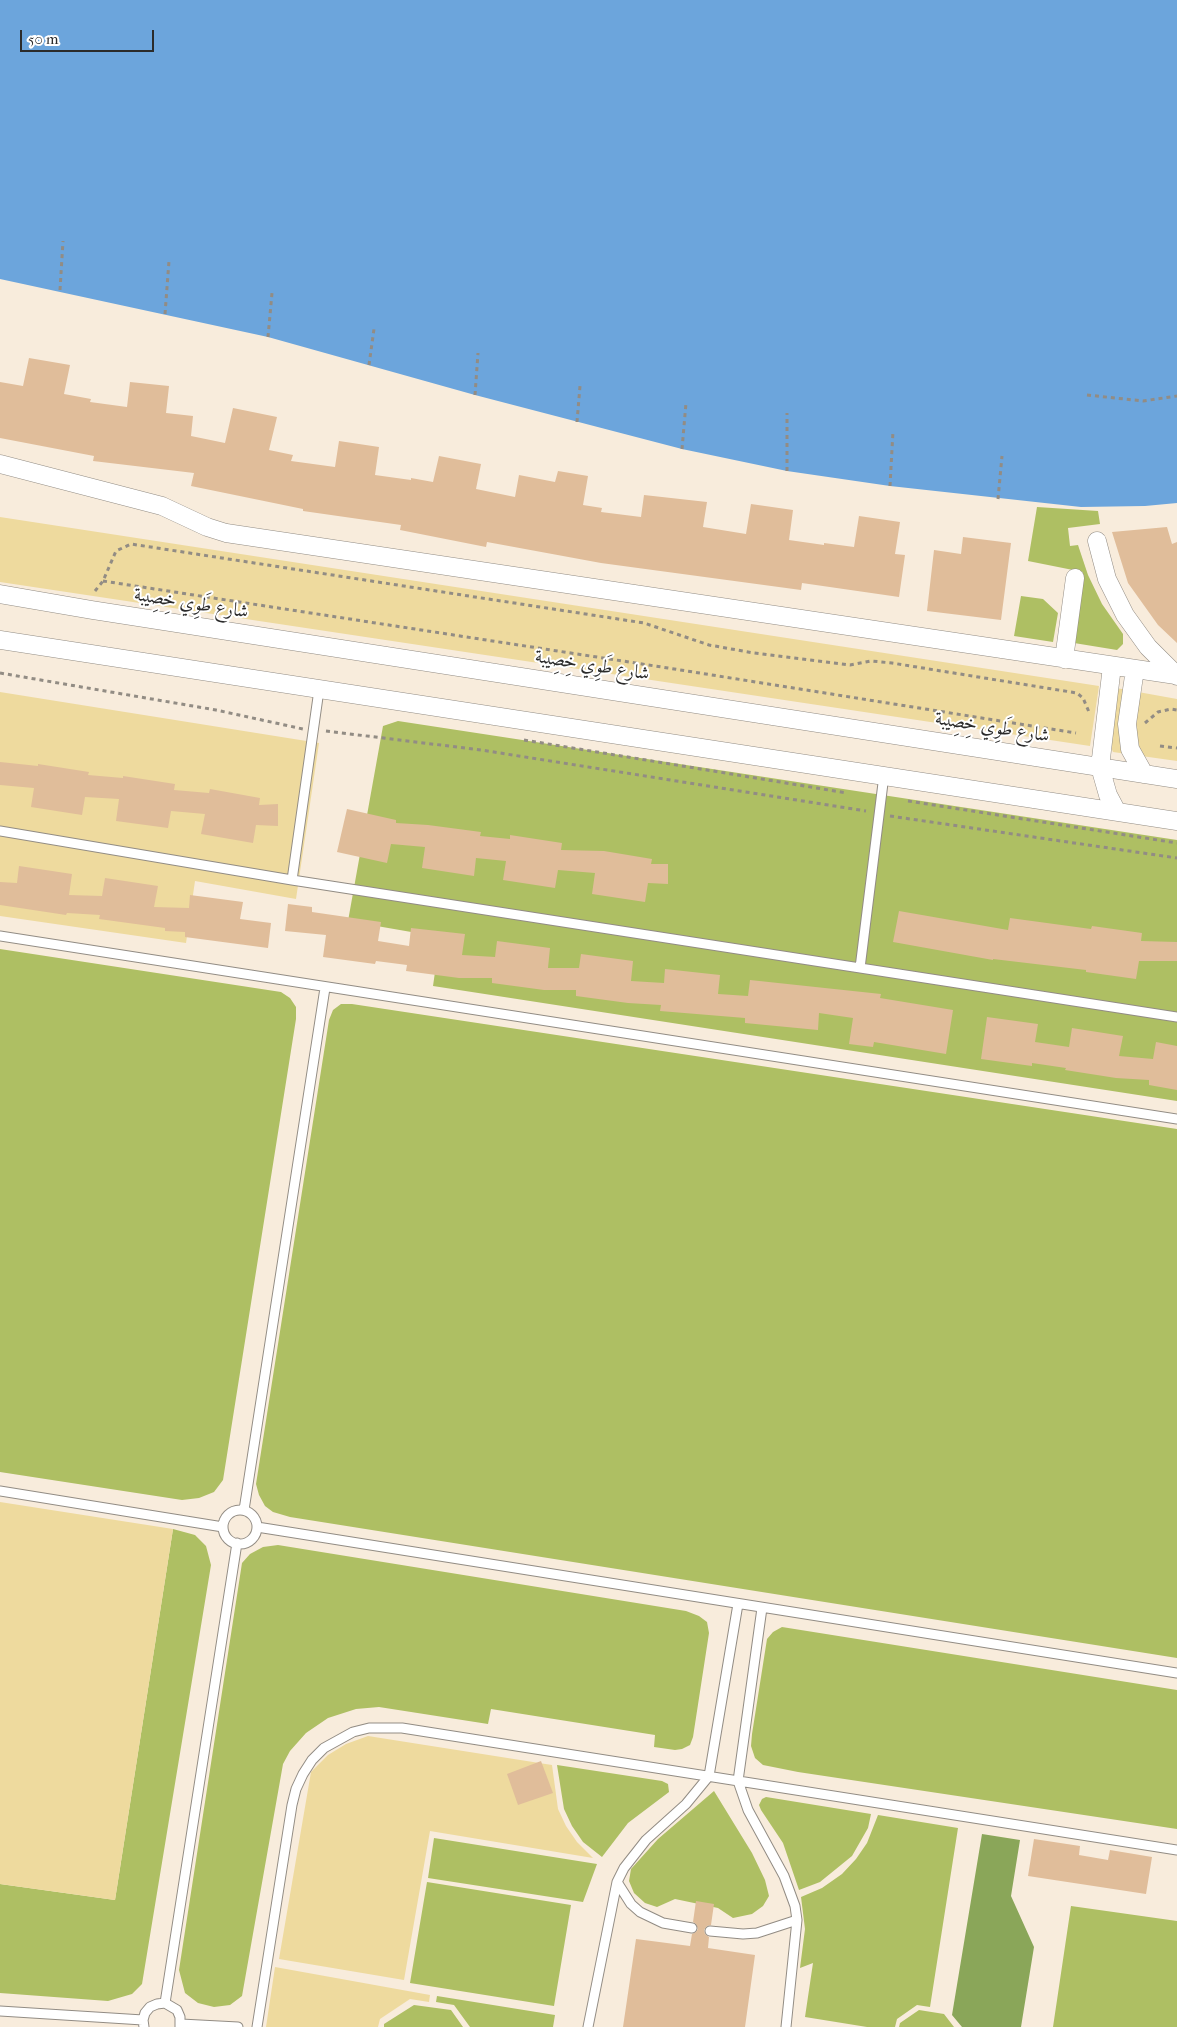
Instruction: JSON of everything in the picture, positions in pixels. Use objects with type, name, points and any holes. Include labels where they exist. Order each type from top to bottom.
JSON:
[{"type":"street","points":[[0,464],[154,503],[207,527],[226,533],[1177,675]]},
{"type":"street","points":[[1097,541],[1107,580],[1124,615],[1148,647],[1177,675]]},
{"type":"street","points":[[1064,659],[1075,578]]},
{"type":"street","name":"شارع طَوِي خِصِيبة","points":[[0,594],[92,610],[1177,779]]},
{"type":"street","points":[[0,640],[1177,822]]},
{"type":"street","points":[[1112,666],[1100,767],[1108,795],[1117,812]]},
{"type":"street","points":[[1135,669],[1127,724],[1130,749],[1144,774]]},
{"type":"lane","points":[[292,880],[319,690]]},
{"type":"lane","points":[[860,968],[884,776]]},
{"type":"lane","points":[[0,831],[292,880],[1177,1017]]},
{"type":"lane","points":[[0,936],[1177,1119]]},
{"type":"lane","points":[[244,1510],[325,988]]},
{"type":"lane","points":[[0,1490],[223,1527]]},
{"type":"lane","points":[[244,1510],[254,1516],[257,1527],[253,1538],[248,1542],[237,1543],[227,1538],[223,1527],[227,1515],[232,1511],[244,1510]]},
{"type":"lane","points":[[257,1527],[1177,1673]]},
{"type":"lane","points":[[165,2003],[237,1543]]},
{"type":"lane","points":[[588,2027],[617,1882],[624,1868],[640,1847],[686,1804],[709,1776],[738,1604]]},
{"type":"lane","points":[[762,1608],[738,1781],[748,1810],[784,1876],[795,1906],[797,1920],[786,2027]]},
{"type":"lane","points":[[257,2027],[296,1789],[312,1760],[324,1748],[338,1739],[369,1728],[402,1728],[1177,1850]]},
{"type":"lane","points":[[617,1882],[631,1904],[640,1912],[663,1923],[692,1928]]},
{"type":"lane","points":[[710,1931],[736,1934],[757,1933],[797,1920]]},
{"type":"lane","points":[[0,2011],[143,2024],[145,2013],[150,2007],[165,2003],[177,2010],[180,2017],[180,2025],[238,2027]]},
{"type":"path","points":[[60,290],[63,241]]},
{"type":"path","points":[[165,314],[169,262]]},
{"type":"path","points":[[268,337],[272,294]]},
{"type":"path","points":[[369,365],[374,329]]},
{"type":"path","points":[[475,395],[478,353]]},
{"type":"path","points":[[577,422],[580,386]]},
{"type":"path","points":[[1087,395],[1143,401],[1177,396]]},
{"type":"path","points":[[682,450],[686,403]]},
{"type":"path","points":[[786,471],[787,413]]},
{"type":"path","points":[[890,486],[893,431]]},
{"type":"path","points":[[998,499],[1002,456]]},
{"type":"path","points":[[95,591],[103,581],[116,552],[131,544],[644,623],[709,645],[754,653],[850,665],[871,662],[892,663],[1076,693],[1083,698],[1088,712],[1106,720]]},
{"type":"path","points":[[103,581],[1076,733]]},
{"type":"path","points":[[0,672],[216,710],[303,729]]},
{"type":"path","points":[[1127,724],[1143,724],[1158,712],[1171,709],[1177,710]]},
{"type":"path","points":[[326,731],[481,750],[866,811]]},
{"type":"path","points":[[518,739],[847,793]]},
{"type":"path","points":[[1160,746],[1177,748]]},
{"type":"path","points":[[908,802],[1177,843]]},
{"type":"path","points":[[887,815],[1177,858]]},
{"type":"green space","points":[[1037,507],[1098,511],[1100,524],[1068,528],[1070,546],[1078,545],[1088,575],[1102,604],[1123,634],[1123,644],[1117,650],[1074,643],[1083,572],[1028,561]]},
{"type":"green space","points":[[1021,596],[1043,599],[1058,613],[1053,642],[1014,636]]},
{"type":"green space","points":[[398,721],[1177,840],[1177,1101],[433,986],[440,937],[348,921],[383,726]]},
{"type":"green space","points":[[0,949],[281,992],[290,998],[296,1007],[296,1019],[223,1480],[214,1492],[199,1498],[182,1500],[0,1472]]},
{"type":"green space","points":[[341,1004],[352,1004],[1177,1129],[1177,1658],[290,1517],[273,1512],[265,1506],[256,1484],[329,1020],[333,1010]]},
{"type":"green space","points":[[173,1529],[195,1535],[206,1546],[211,1565],[142,1984],[132,1994],[108,2001],[0,1993],[0,1884],[115,1900]]},
{"type":"green space","points":[[278,1545],[686,1611],[699,1616],[707,1622],[709,1633],[693,1737],[690,1745],[682,1749],[654,1747],[655,1735],[491,1709],[488,1724],[379,1707],[356,1709],[328,1718],[306,1733],[290,1751],[283,1764],[242,1996],[230,2005],[214,2007],[198,2003],[185,1993],[179,1970],[242,1563],[250,1554],[263,1547]]},
{"type":"green space","points":[[782,1627],[1177,1690],[1177,1829],[798,1772],[763,1765],[755,1758],[751,1746],[752,1734],[767,1639],[773,1632]]},
{"type":"green space","points":[[557,1765],[662,1781],[668,1784],[669,1792],[628,1823],[602,1857],[583,1842],[572,1826],[564,1809]]},
{"type":"green space","points":[[714,1791],[752,1853],[765,1880],[769,1896],[763,1906],[752,1914],[733,1918],[718,1908],[675,1899],[657,1907],[645,1903],[634,1893],[629,1881],[631,1869],[658,1839]]},
{"type":"green space","points":[[766,1797],[871,1814],[868,1828],[852,1856],[820,1882],[799,1890],[783,1843],[759,1805],[762,1799]]},
{"type":"green space","points":[[878,1815],[958,1828],[930,2007],[917,2005],[897,2019],[895,2027],[867,2027],[805,2017],[813,1963],[800,1968],[805,1929],[801,1897],[822,1888],[842,1874],[867,1843]]},
{"type":"green space","points":[[982,1834],[1020,1840],[1011,1896],[1034,1947],[1021,2027],[962,2027],[952,2015]]},
{"type":"green space","points":[[434,1838],[597,1864],[583,1902],[428,1878]]},
{"type":"green space","points":[[427,1882],[571,1905],[554,2006],[410,1983]]},
{"type":"green space","points":[[1071,1906],[1177,1921],[1177,2027],[1053,2027]]},
{"type":"green space","points":[[437,1996],[555,2015],[553,2027],[470,2027],[454,2005],[436,2002]]},
{"type":"green space","points":[[414,2005],[451,2010],[463,2027],[384,2027],[384,2024]]},
{"type":"green space","points":[[919,2010],[944,2014],[954,2027],[899,2027],[900,2023]]},
{"type":"sand","points":[[0,517],[1099,686],[1090,746],[0,582]]},
{"type":"sand","points":[[1116,688],[1177,699],[1177,761],[1113,752],[1108,740]]},
{"type":"sand","points":[[0,692],[319,743],[296,899],[195,881],[186,943],[0,916]]},
{"type":"sand","points":[[0,1502],[173,1529],[115,1900],[0,1884]]},
{"type":"sand","points":[[368,1736],[552,1765],[558,1809],[566,1826],[577,1842],[593,1858],[430,1831],[404,1980],[279,1959],[311,1772],[328,1755],[346,1744]]},
{"type":"sand","points":[[275,1967],[430,1995],[429,2002],[410,1999],[380,2019],[378,2027],[266,2027]]},
{"type":"water","points":[[0,0],[1177,0],[1177,503],[1145,506],[1081,507],[890,486],[787,471],[682,449],[475,395],[268,337],[0,279]]},
{"type":"building","points":[[29,358],[70,365],[64,394],[91,399],[90,402],[127,407],[130,382],[169,386],[166,413],[193,416],[191,436],[225,443],[233,408],[277,417],[269,450],[293,455],[291,461],[335,467],[339,441],[379,447],[375,475],[433,482],[439,456],[481,464],[476,489],[515,497],[519,475],[555,482],[558,471],[588,476],[583,505],[602,508],[601,512],[641,517],[644,495],[707,502],[703,527],[746,534],[751,504],[793,510],[789,540],[824,545],[824,543],[854,547],[859,516],[900,522],[895,554],[905,555],[899,597],[802,583],[801,590],[601,563],[487,542],[486,547],[400,530],[401,525],[303,511],[303,509],[191,486],[194,473],[93,461],[94,456],[0,438],[0,382],[23,386]]},
{"type":"building","points":[[1167,527],[1172,544],[1177,542],[1177,643],[1158,625],[1128,583],[1112,532]]},
{"type":"building","points":[[963,537],[1011,543],[1001,620],[927,611],[934,550],[961,554]]},
{"type":"building","points":[[0,762],[38,766],[38,764],[89,772],[88,775],[123,778],[123,776],[175,784],[174,790],[209,793],[210,789],[260,798],[259,805],[278,804],[278,826],[256,825],[253,843],[201,834],[205,814],[171,811],[168,828],[116,821],[119,799],[85,797],[82,815],[31,807],[34,788],[0,785]]},
{"type":"building","points":[[347,809],[396,820],[396,823],[481,832],[480,836],[510,839],[510,835],[562,843],[561,850],[604,851],[652,859],[651,864],[668,864],[668,884],[648,883],[645,902],[592,894],[595,873],[558,870],[555,888],[503,880],[506,861],[476,858],[474,876],[422,868],[425,847],[391,844],[387,863],[337,852]]},
{"type":"building","points":[[19,866],[72,874],[69,895],[102,896],[105,878],[158,886],[154,907],[189,908],[190,895],[243,902],[240,919],[271,923],[268,948],[185,937],[185,932],[165,931],[165,928],[99,919],[100,915],[67,913],[66,915],[0,905],[0,882],[17,883]]},
{"type":"building","points":[[288,904],[312,907],[312,912],[381,922],[378,941],[409,946],[411,928],[465,934],[462,955],[495,957],[497,941],[550,948],[548,968],[579,968],[581,954],[633,961],[631,981],[664,983],[665,969],[720,975],[718,994],[748,996],[750,980],[881,994],[880,998],[953,1010],[946,1054],[874,1042],[873,1047],[849,1044],[853,1018],[819,1013],[818,1030],[745,1023],[745,1018],[660,1011],[661,1005],[576,996],[576,990],[544,990],[492,983],[492,978],[459,978],[406,971],[407,965],[376,961],[375,964],[323,957],[326,935],[285,931]]},
{"type":"building","points":[[899,911],[1008,930],[1010,918],[1091,929],[1092,926],[1142,933],[1141,941],[1177,942],[1177,961],[1139,961],[1136,979],[1086,972],[1086,970],[993,960],[893,942]]},
{"type":"building","points":[[987,1017],[1038,1024],[1035,1042],[1069,1047],[1072,1028],[1123,1036],[1119,1056],[1153,1059],[1156,1042],[1177,1046],[1177,1090],[1149,1085],[1149,1080],[1116,1078],[1032,1063],[1032,1066],[981,1059]]},
{"type":"building","points":[[541,1761],[553,1793],[518,1805],[507,1774]]},
{"type":"building","points":[[1034,1839],[1080,1846],[1079,1855],[1108,1860],[1110,1850],[1152,1857],[1146,1894],[1028,1876]]},
{"type":"building","points":[[696,1901],[714,1904],[711,1925],[707,1926],[704,1930],[705,1934],[709,1937],[708,1948],[755,1955],[745,2027],[623,2027],[636,1939],[690,1946],[692,1934],[698,1929],[693,1922]]}]
